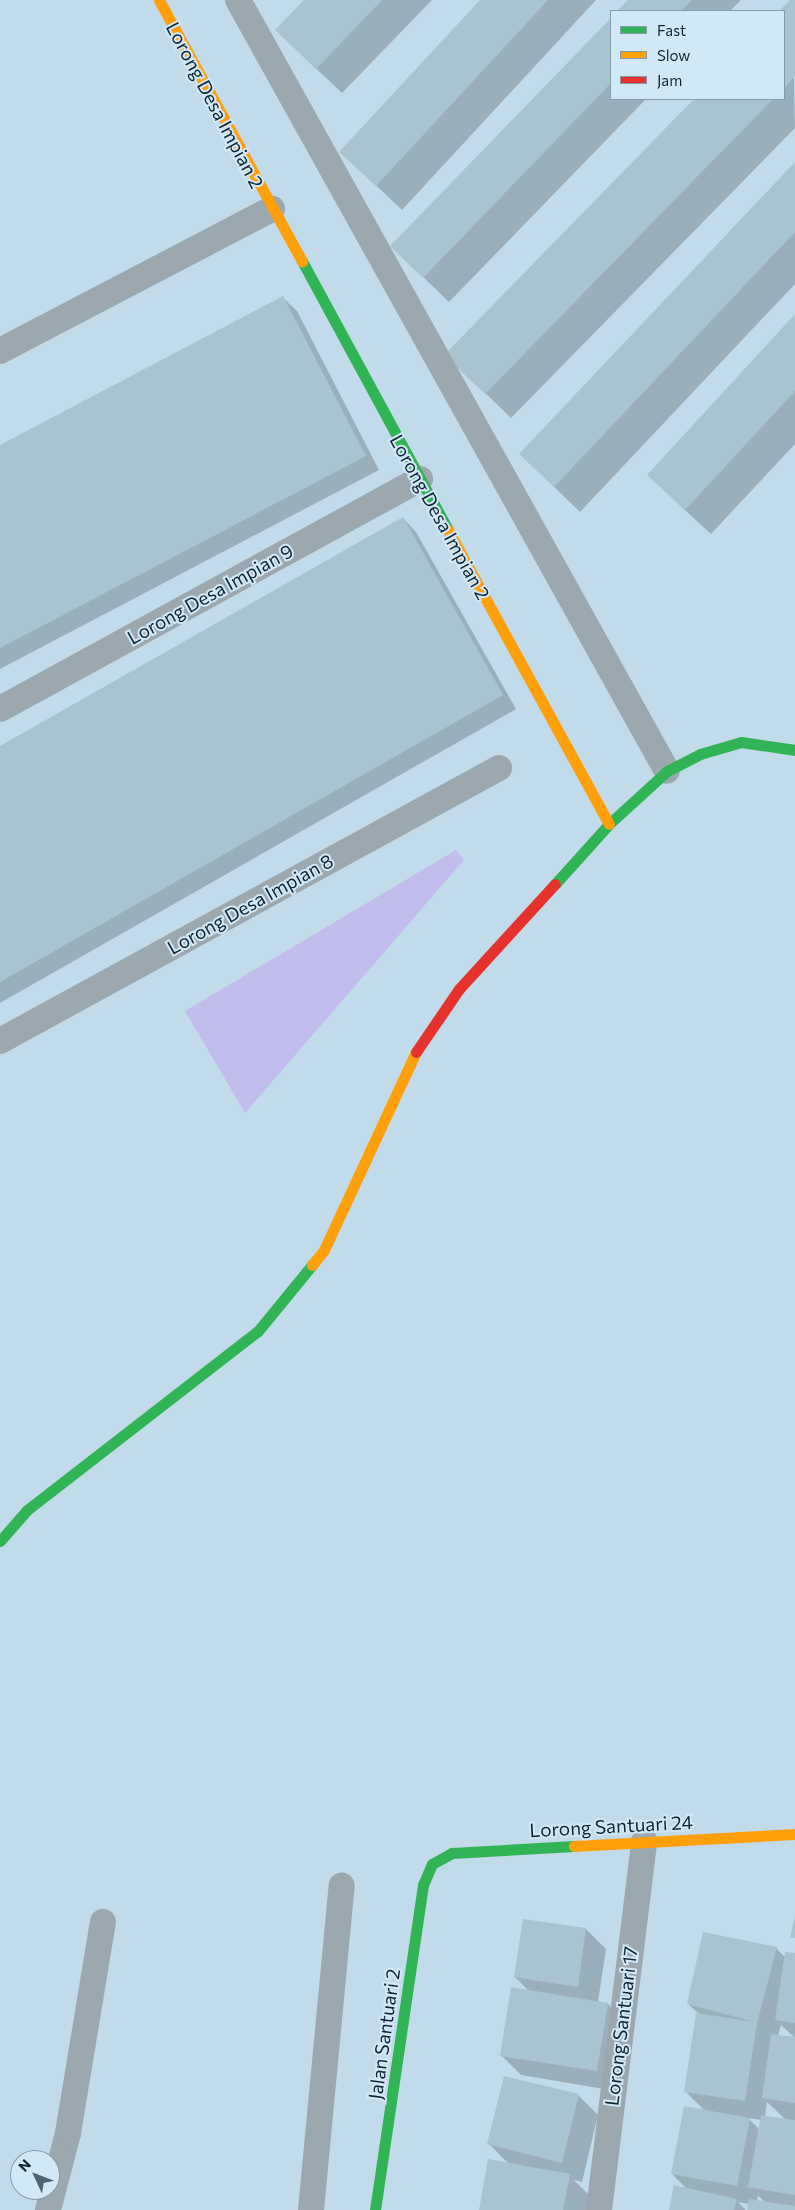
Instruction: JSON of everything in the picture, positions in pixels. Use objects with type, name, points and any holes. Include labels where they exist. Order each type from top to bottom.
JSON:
[{"type":"street","name":"Lorong Desa Impian 2","points":[[159,0],[608,824]]},
{"type":"street","points":[[238,0],[668,772]]},
{"type":"street","name":"Lorong Desa Impian 2","points":[[0,351],[272,209]]},
{"type":"street","name":"Lorong Desa Impian 9","points":[[0,709],[420,479]]},
{"type":"street","points":[[0,1541],[27,1510],[258,1331],[324,1250],[405,1068],[459,989],[608,824],[668,772],[700,754],[741,742],[795,750]]},
{"type":"street","name":"Lorong Desa Impian 8","points":[[0,1041],[500,768]]},
{"type":"street","name":"Lorong Santuari 24","points":[[432,1864],[452,1853],[795,1834]]},
{"type":"street","name":"Lorong Santuari 17","points":[[599,2210],[644,1842]]},
{"type":"street","name":"Jalan Santuari 2","points":[[375,2210],[423,1885],[432,1864]]},
{"type":"street","points":[[311,2210],[342,1884]]},
{"type":"street","points":[[48,2210],[68,2133],[103,1922]]},
{"type":"water","points":[[456,850],[464,860],[245,1113],[185,1011]]},
{"type":"building","points":[[304,0],[382,0],[316,69],[275,30]]},
{"type":"building","points":[[480,0],[548,0],[376,186],[339,152]]},
{"type":"building","points":[[628,0],[692,0],[682,10],[618,10]]},
{"type":"building","points":[[790,0],[795,0],[795,76],[785,87],[785,10],[780,10]]},
{"type":"building","points":[[610,19],[610,84],[423,278],[390,246]]},
{"type":"building","points":[[693,100],[772,100],[485,394],[444,355]]},
{"type":"building","points":[[795,162],[795,232],[554,487],[519,454]]},
{"type":"building","points":[[283,296],[366,456],[0,648],[0,445]]},
{"type":"building","points":[[795,314],[795,391],[685,510],[647,475]]},
{"type":"building","points":[[403,517],[503,695],[0,982],[0,746]]},
{"type":"building","points":[[795,1916],[795,1938],[790,1938]]},
{"type":"building","points":[[523,1919],[586,1928],[578,1987],[514,1977]]},
{"type":"building","points":[[703,1932],[777,1947],[757,2023],[745,2101],[684,2092],[696,2013],[755,2022],[687,2004]]},
{"type":"building","points":[[785,1952],[795,1953],[795,2023],[775,2020]]},
{"type":"building","points":[[511,1987],[608,2003],[597,2071],[500,2056]]},
{"type":"building","points":[[771,2034],[795,2037],[795,2103],[762,2098]]},
{"type":"building","points":[[504,2076],[579,2094],[562,2163],[487,2144]]},
{"type":"building","points":[[684,2106],[750,2118],[737,2186],[671,2174]]},
{"type":"building","points":[[761,2115],[795,2120],[795,2195],[748,2187]]},
{"type":"building","points":[[488,2159],[570,2174],[563,2210],[479,2210]]},
{"type":"building","points":[[674,2185],[737,2199],[734,2210],[669,2210]]},
{"type":"building","points":[[749,2199],[795,2206],[795,2210],[747,2210]]},
{"type":"traffic: fast","points":[[302,261],[448,530]]},
{"type":"traffic: fast","points":[[555,884],[609,824],[667,771],[700,754],[741,742],[795,750]]},
{"type":"traffic: fast","points":[[0,1541],[27,1510],[258,1331],[312,1265]]},
{"type":"traffic: fast","points":[[375,2210],[423,1885],[432,1864],[452,1853],[574,1846]]},
{"type":"traffic: slow","points":[[159,0],[302,261]]},
{"type":"traffic: slow","points":[[448,530],[609,824]]},
{"type":"traffic: slow","points":[[312,1265],[324,1250],[416,1052]]},
{"type":"traffic: slow","points":[[574,1846],[795,1834]]},
{"type":"traffic: jam","points":[[416,1052],[459,989],[555,884]]}]
